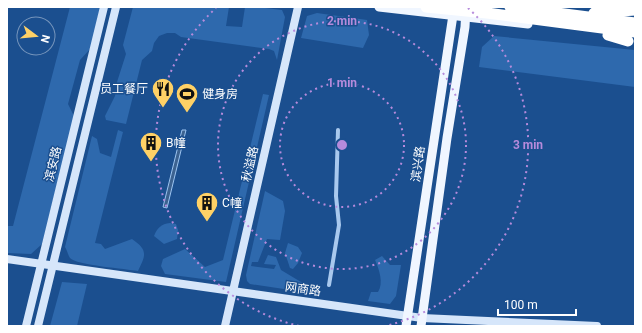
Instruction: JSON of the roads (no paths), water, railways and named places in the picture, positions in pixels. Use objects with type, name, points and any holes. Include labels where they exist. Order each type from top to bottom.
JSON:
[{"type":"highway","points":[[426,7],[487,13],[635,32]]},
{"type":"highway","points":[[510,7],[635,23]]},
{"type":"highway","points":[[525,9],[594,13],[635,9]]},
{"type":"highway","points":[[553,22],[635,43]]},
{"type":"main road","points":[[379,7],[635,36]]},
{"type":"main road","name":"滨兴路","points":[[406,326],[453,16],[458,7]]},
{"type":"main road","name":"滨兴路","points":[[421,322],[466,17],[466,7]]},
{"type":"main road","points":[[612,7],[635,9]]},
{"type":"street","name":"滨安路","points":[[26,326],[104,7]]},
{"type":"street","name":"滨安路","points":[[38,326],[116,7]]},
{"type":"street","name":"秋溢路","points":[[225,326],[298,7]]},
{"type":"street","points":[[329,284],[338,225],[336,196],[338,130]]},
{"type":"street","name":"网商路","points":[[7,259],[407,316],[421,322],[597,326]]},
{"type":"place","name":"员工餐厅","points":[[163,108]]},
{"type":"place","name":"健身房","points":[[187,114]]},
{"type":"place","name":"B幢","points":[[151,162]]},
{"type":"place","name":"C幢","points":[[207,222]]}]
